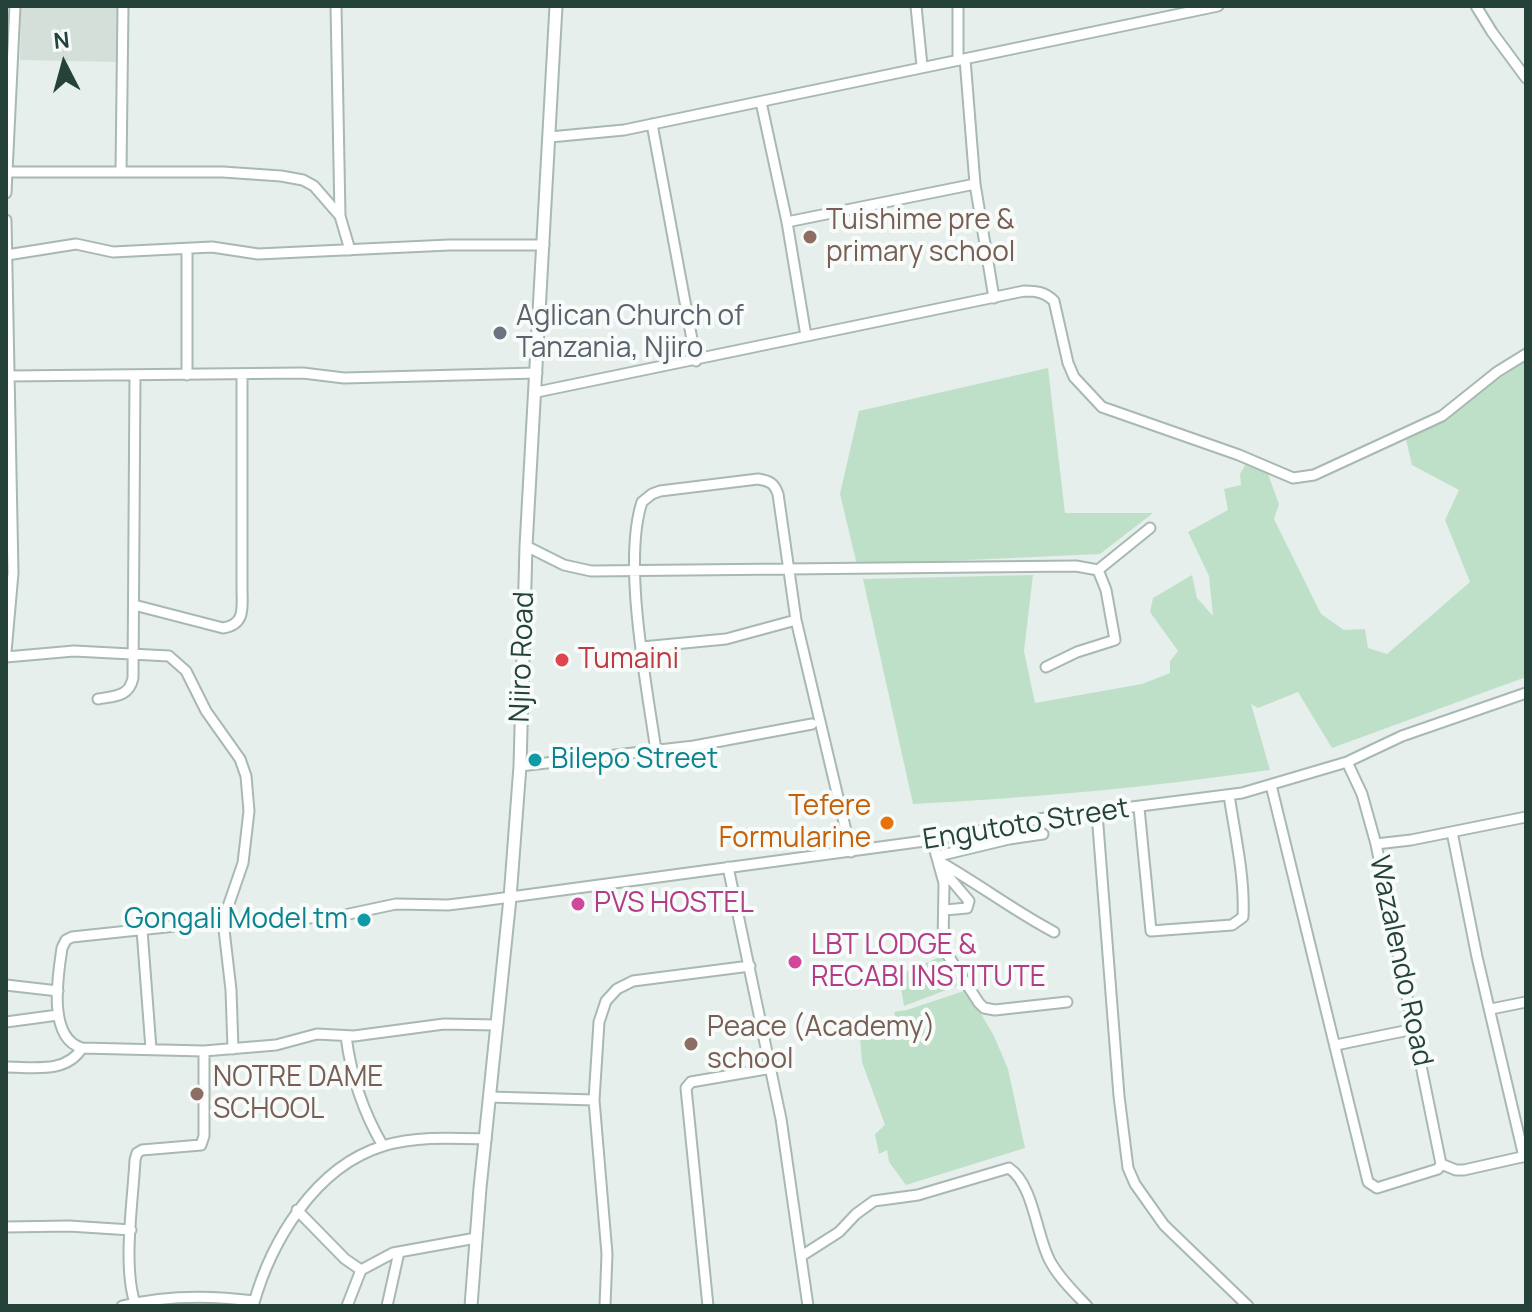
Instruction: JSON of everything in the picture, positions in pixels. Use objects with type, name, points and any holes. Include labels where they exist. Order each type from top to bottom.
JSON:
[{"type":"street","points":[[6,193],[10,49],[15,6]]},
{"type":"street","points":[[121,171],[123,6]]},
{"type":"street","points":[[336,6],[340,216],[350,250]]},
{"type":"street","name":"Njiro Road","points":[[471,1306],[520,766],[526,546],[537,392],[556,6]]},
{"type":"street","points":[[916,6],[922,66]]},
{"type":"street","points":[[958,6],[975,184],[994,298]]},
{"type":"street","points":[[550,137],[624,130],[1218,6]]},
{"type":"street","points":[[1476,6],[1526,78]]},
{"type":"street","points":[[761,102],[787,222],[806,336]]},
{"type":"street","points":[[652,124],[696,361]]},
{"type":"street","points":[[6,172],[249,173],[303,180],[314,186],[340,216]]},
{"type":"street","points":[[787,222],[975,184]]},
{"type":"street","points":[[6,220],[9,524],[13,573],[6,654],[74,651],[163,654],[179,662],[190,676],[206,711],[232,746],[244,768],[249,811],[243,863],[223,921],[231,990],[233,1049]]},
{"type":"street","points":[[7,255],[67,245],[113,252],[212,247],[258,254],[449,245],[544,245]]},
{"type":"street","points":[[187,249],[187,375]]},
{"type":"street","points":[[537,392],[1035,291],[1048,295],[1054,301],[1074,377],[1102,407],[1249,459],[1293,478],[1314,475],[1405,430],[1442,416],[1497,372],[1526,354]]},
{"type":"street","points":[[9,376],[303,373],[344,378],[537,373]]},
{"type":"street","points":[[98,699],[128,691],[133,678],[135,376]]},
{"type":"street","points":[[134,605],[223,628],[239,622],[242,588],[242,376]]},
{"type":"street","points":[[656,751],[635,569],[640,507],[646,497],[660,491],[758,479],[775,485],[796,620],[851,852]]},
{"type":"street","points":[[526,546],[574,569],[1076,566],[1098,570],[1150,528]]},
{"type":"street","points":[[1046,667],[1077,652],[1110,644],[1116,638],[1106,590],[1098,570]]},
{"type":"street","points":[[642,647],[726,639],[796,620]]},
{"type":"street","name":"Engutoto Street","points":[[58,991],[62,948],[66,940],[72,937],[223,921],[335,917],[396,904],[448,905],[510,898],[932,840],[1038,819],[1229,795],[1347,762],[1402,736],[1526,693]]},
{"type":"street","points":[[520,766],[656,751],[812,724]]},
{"type":"street","name":"Wazalendo Road","points":[[1347,762],[1362,794],[1376,844],[1441,1164]]},
{"type":"street","points":[[1271,785],[1370,1186],[1377,1188],[1438,1169],[1441,1164],[1464,1170],[1525,1156],[1477,957],[1452,832]]},
{"type":"street","points":[[1139,808],[1151,931],[1232,925],[1243,917],[1244,910],[1229,795]]},
{"type":"street","points":[[1097,813],[1119,1096],[1128,1168],[1135,1184],[1164,1225],[1248,1306]]},
{"type":"street","points":[[1376,844],[1526,817]]},
{"type":"street","points":[[940,862],[995,842],[1043,834]]},
{"type":"street","points":[[932,840],[940,862],[945,910],[942,936],[947,954],[984,1008],[995,1010],[1067,1002]]},
{"type":"street","points":[[940,862],[969,901],[967,908],[945,910]]},
{"type":"street","points":[[940,862],[971,878],[1010,907],[1054,932]]},
{"type":"street","points":[[728,867],[772,1068],[803,1255],[808,1306]]},
{"type":"street","points":[[142,930],[151,1049]]},
{"type":"street","points":[[605,1306],[607,1254],[594,1100],[599,1022],[606,1001],[617,989],[633,981],[750,966]]},
{"type":"street","points":[[6,985],[58,991],[61,1028],[68,1040],[82,1048],[204,1051],[276,1045],[317,1034],[346,1036],[444,1024],[496,1025]]},
{"type":"street","points":[[1491,1009],[1526,1002]]},
{"type":"street","points":[[6,1022],[58,1015]]},
{"type":"street","points":[[1336,1045],[1414,1029]]},
{"type":"street","points":[[346,1036],[357,1089],[383,1146]]},
{"type":"street","points":[[6,1067],[65,1065],[82,1048]]},
{"type":"street","points":[[136,1304],[132,1284],[131,1230],[137,1153],[201,1145],[204,1051]]},
{"type":"street","points":[[708,1306],[686,1088],[691,1082],[772,1068]]},
{"type":"street","points":[[489,1097],[594,1100]]},
{"type":"street","points":[[122,1306],[181,1297],[254,1303],[274,1253],[297,1210],[330,1177],[383,1146],[427,1139],[486,1139]]},
{"type":"street","points":[[803,1255],[839,1232],[874,1201],[918,1195],[1009,1168],[1019,1177],[1025,1190],[1050,1262],[1087,1306]]},
{"type":"street","points":[[297,1210],[345,1259],[361,1270]]},
{"type":"street","points":[[6,1227],[69,1226],[131,1230]]},
{"type":"street","points":[[347,1306],[361,1270],[382,1257],[476,1238]]},
{"type":"street","points":[[387,1306],[399,1252]]},
{"type":"shaded area","points":[[21,6],[118,6],[117,62],[20,60]]},
{"type":"green space","points":[[1526,361],[1526,677],[1332,748],[1298,692],[1258,708],[1251,704],[1270,770],[1092,791],[913,804],[863,579],[1033,575],[1024,651],[1035,703],[1142,684],[1170,673],[1170,661],[1178,651],[1150,612],[1153,598],[1192,575],[1197,598],[1213,616],[1209,576],[1188,532],[1228,510],[1224,489],[1241,485],[1240,474],[1245,465],[1267,471],[1279,504],[1274,519],[1321,614],[1344,630],[1365,629],[1368,648],[1387,654],[1470,582],[1445,520],[1459,490],[1412,465],[1405,435],[1456,407]]},
{"type":"green space","points":[[1048,368],[1065,513],[1153,513],[1100,554],[857,565],[840,494],[859,411]]},
{"type":"green space","points":[[944,955],[965,983],[904,1006],[899,975]]},
{"type":"green space","points":[[967,990],[994,1036],[1008,1069],[1025,1148],[906,1185],[889,1162],[887,1150],[879,1154],[875,1134],[885,1125],[862,1062],[860,1037],[898,1027],[894,1012]]},
{"type":"place","name":"Tuishime pre & primary school","points":[[810,237]]},
{"type":"place","name":"Aglican Church of Tanzania, Njiro","points":[[500,333]]},
{"type":"place","name":"Tumaini","points":[[562,660]]},
{"type":"place","name":"Bilepo Street","points":[[535,760]]},
{"type":"place","name":"Tefere Formularine","points":[[887,823]]},
{"type":"place","name":"PVS HOSTEL","points":[[578,904]]},
{"type":"place","name":"Gongali Model tm","points":[[364,920]]},
{"type":"place","name":"LBT LODGE & RECABI INSTITUTE","points":[[795,962]]},
{"type":"place","name":"Peace (Academy) school","points":[[691,1044]]},
{"type":"place","name":"NOTRE DAME SCHOOL","points":[[197,1094]]}]
